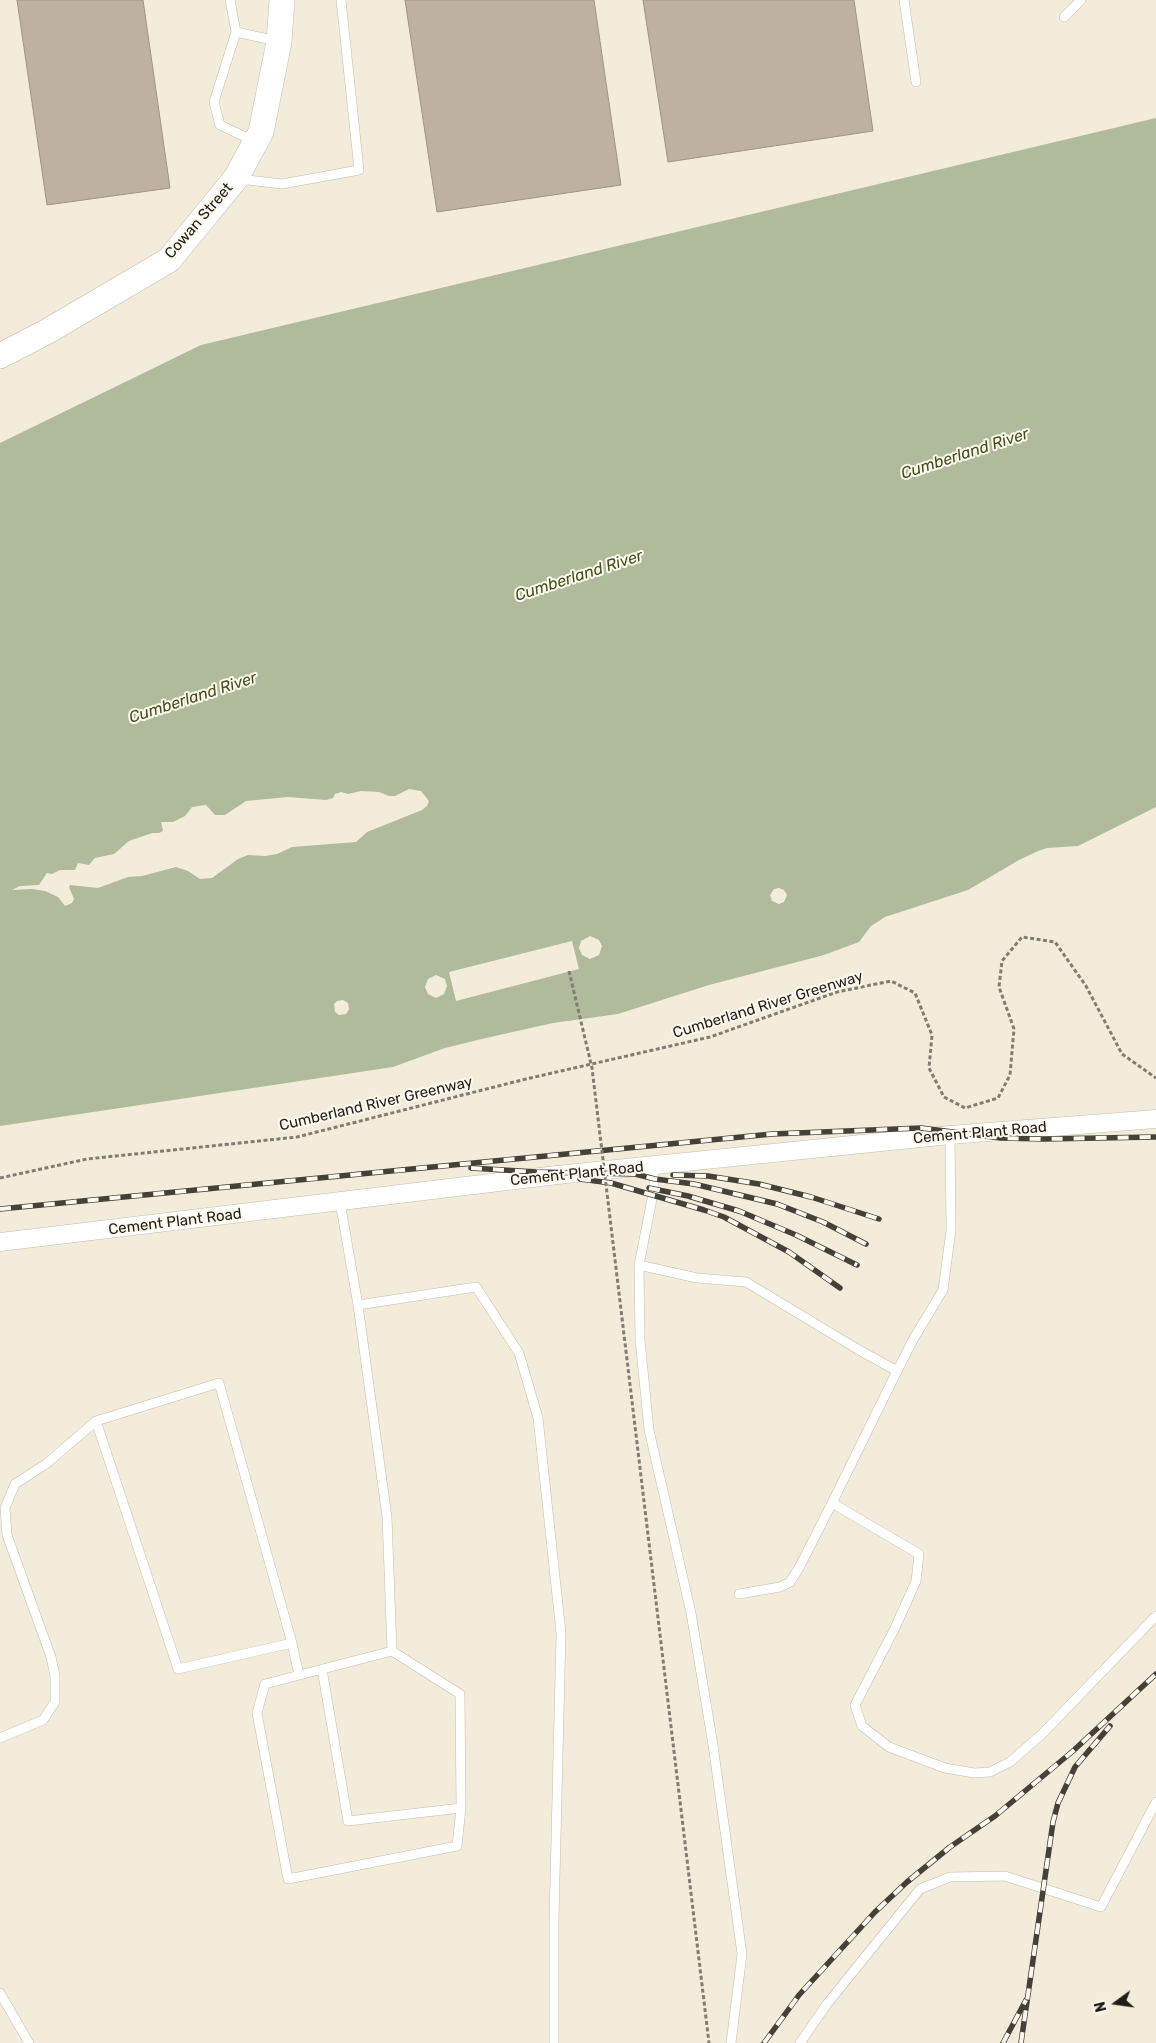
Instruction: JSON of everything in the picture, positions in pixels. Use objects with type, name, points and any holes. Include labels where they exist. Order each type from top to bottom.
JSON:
[{"type":"street","name":"Cowan Street","points":[[0,356],[48,331],[169,260],[236,178],[262,132],[279,42],[282,0]]},
{"type":"street","name":"Cement Plant Road","points":[[0,1242],[557,1175],[950,1135],[1156,1119]]},
{"type":"lane","points":[[230,0],[236,32],[214,102],[220,125],[256,142]]},
{"type":"lane","points":[[236,178],[282,184],[359,170],[341,0]]},
{"type":"lane","points":[[904,0],[916,82]]},
{"type":"lane","points":[[1064,17],[1081,0]]},
{"type":"lane","points":[[236,32],[279,42]]},
{"type":"lane","points":[[739,1594],[780,1588],[790,1582],[799,1568],[914,1338],[943,1290],[951,1230],[950,1135]]},
{"type":"lane","points":[[654,1166],[654,1189],[639,1265],[640,1340],[649,1430],[692,1613],[713,1745],[742,1954],[731,2043]]},
{"type":"lane","points":[[340,1202],[358,1304],[387,1517],[392,1651]]},
{"type":"lane","points":[[639,1265],[697,1278],[746,1282],[897,1371]]},
{"type":"lane","points":[[358,1304],[476,1287],[519,1353],[538,1418],[561,1633],[554,1920],[554,2043]]},
{"type":"lane","points":[[0,1738],[43,1720],[55,1702],[55,1676],[51,1657],[7,1535],[5,1508],[15,1484],[46,1464],[96,1421],[219,1382],[292,1643],[299,1675]]},
{"type":"lane","points":[[96,1421],[178,1669],[292,1643]]},
{"type":"lane","points":[[832,1503],[919,1554],[916,1581],[895,1628],[854,1705],[862,1726],[889,1746],[945,1768],[974,1773],[990,1772],[1010,1762],[1042,1734],[1156,1616]]},
{"type":"lane","points":[[392,1651],[460,1694],[461,1808],[457,1846],[288,1879],[257,1713],[265,1684],[392,1651]]},
{"type":"lane","points":[[322,1669],[348,1821],[461,1808]]},
{"type":"lane","points":[[800,2043],[827,2004],[920,1889],[950,1877],[1005,1876],[1101,1907],[1156,1802]]},
{"type":"lane","points":[[0,1993],[29,2043]]},
{"type":"path","name":"Cumberland River Greenway","points":[[0,1178],[87,1159],[297,1137],[526,1079],[710,1037],[837,992],[891,981],[915,993],[932,1034],[929,1068],[944,1096],[965,1108],[998,1098],[1010,1075],[1014,1029],[999,987],[1002,961],[1022,938],[1054,942],[1086,986],[1122,1054],[1156,1078]]},
{"type":"path","points":[[569,972],[592,1068],[709,2043]]},
{"type":"water","name":"Cumberland River","points":[[1156,118],[1156,807],[1078,846],[1047,848],[1038,851],[968,890],[885,917],[871,926],[859,942],[824,955],[709,985],[618,1014],[553,1023],[486,1038],[445,1048],[393,1067],[0,1126],[0,443],[201,345]],"holes":[[[409,789],[421,791],[429,801],[422,810],[367,832],[356,842],[292,847],[277,854],[265,856],[248,855],[238,859],[212,878],[200,879],[188,871],[176,867],[142,876],[128,877],[98,888],[70,885],[69,887],[74,899],[72,903],[65,906],[58,897],[45,891],[32,889],[12,890],[20,886],[39,885],[47,873],[52,874],[60,870],[75,870],[78,863],[89,865],[95,858],[114,854],[129,841],[163,831],[161,822],[173,822],[185,816],[192,807],[206,805],[215,815],[225,815],[246,801],[288,797],[326,800],[333,798],[335,794],[341,792],[348,794],[361,791],[379,792],[395,796]],[[779,888],[784,890],[787,895],[784,902],[779,904],[772,901],[770,895],[774,889]],[[590,936],[599,940],[602,946],[599,955],[590,959],[582,955],[579,948],[581,941]],[[572,941],[579,969],[456,1001],[449,972]],[[436,975],[445,979],[447,986],[444,994],[436,998],[428,994],[425,987],[428,979]],[[343,1000],[348,1003],[349,1009],[346,1014],[339,1015],[335,1012],[334,1004],[337,1001]]]},
{"type":"building","points":[[17,0],[143,0],[170,188],[47,205]]},
{"type":"building","points":[[405,0],[594,0],[621,185],[437,212]]},
{"type":"building","points":[[643,0],[854,0],[873,131],[668,162]]},
{"type":"railway","points":[[0,1209],[772,1134],[921,1128],[1001,1138],[1156,1137]]},
{"type":"railway","points":[[471,1168],[536,1172],[635,1174],[655,1179],[694,1184],[777,1204],[823,1222],[866,1244]]},
{"type":"railway","points":[[673,1175],[708,1176],[759,1184],[811,1197],[879,1219]]},
{"type":"railway","points":[[580,1179],[611,1183],[724,1217],[789,1252],[840,1288]]},
{"type":"railway","points":[[649,1188],[688,1196],[739,1211],[796,1235],[857,1265]]},
{"type":"railway","points":[[764,2043],[799,1995],[875,1912],[907,1882],[950,1847],[995,1816],[1073,1751],[1156,1674]]},
{"type":"railway","points":[[1021,2043],[1053,1822],[1058,1803],[1075,1767],[1110,1726]]},
{"type":"railway","points":[[1003,2043],[1026,2000]]}]
